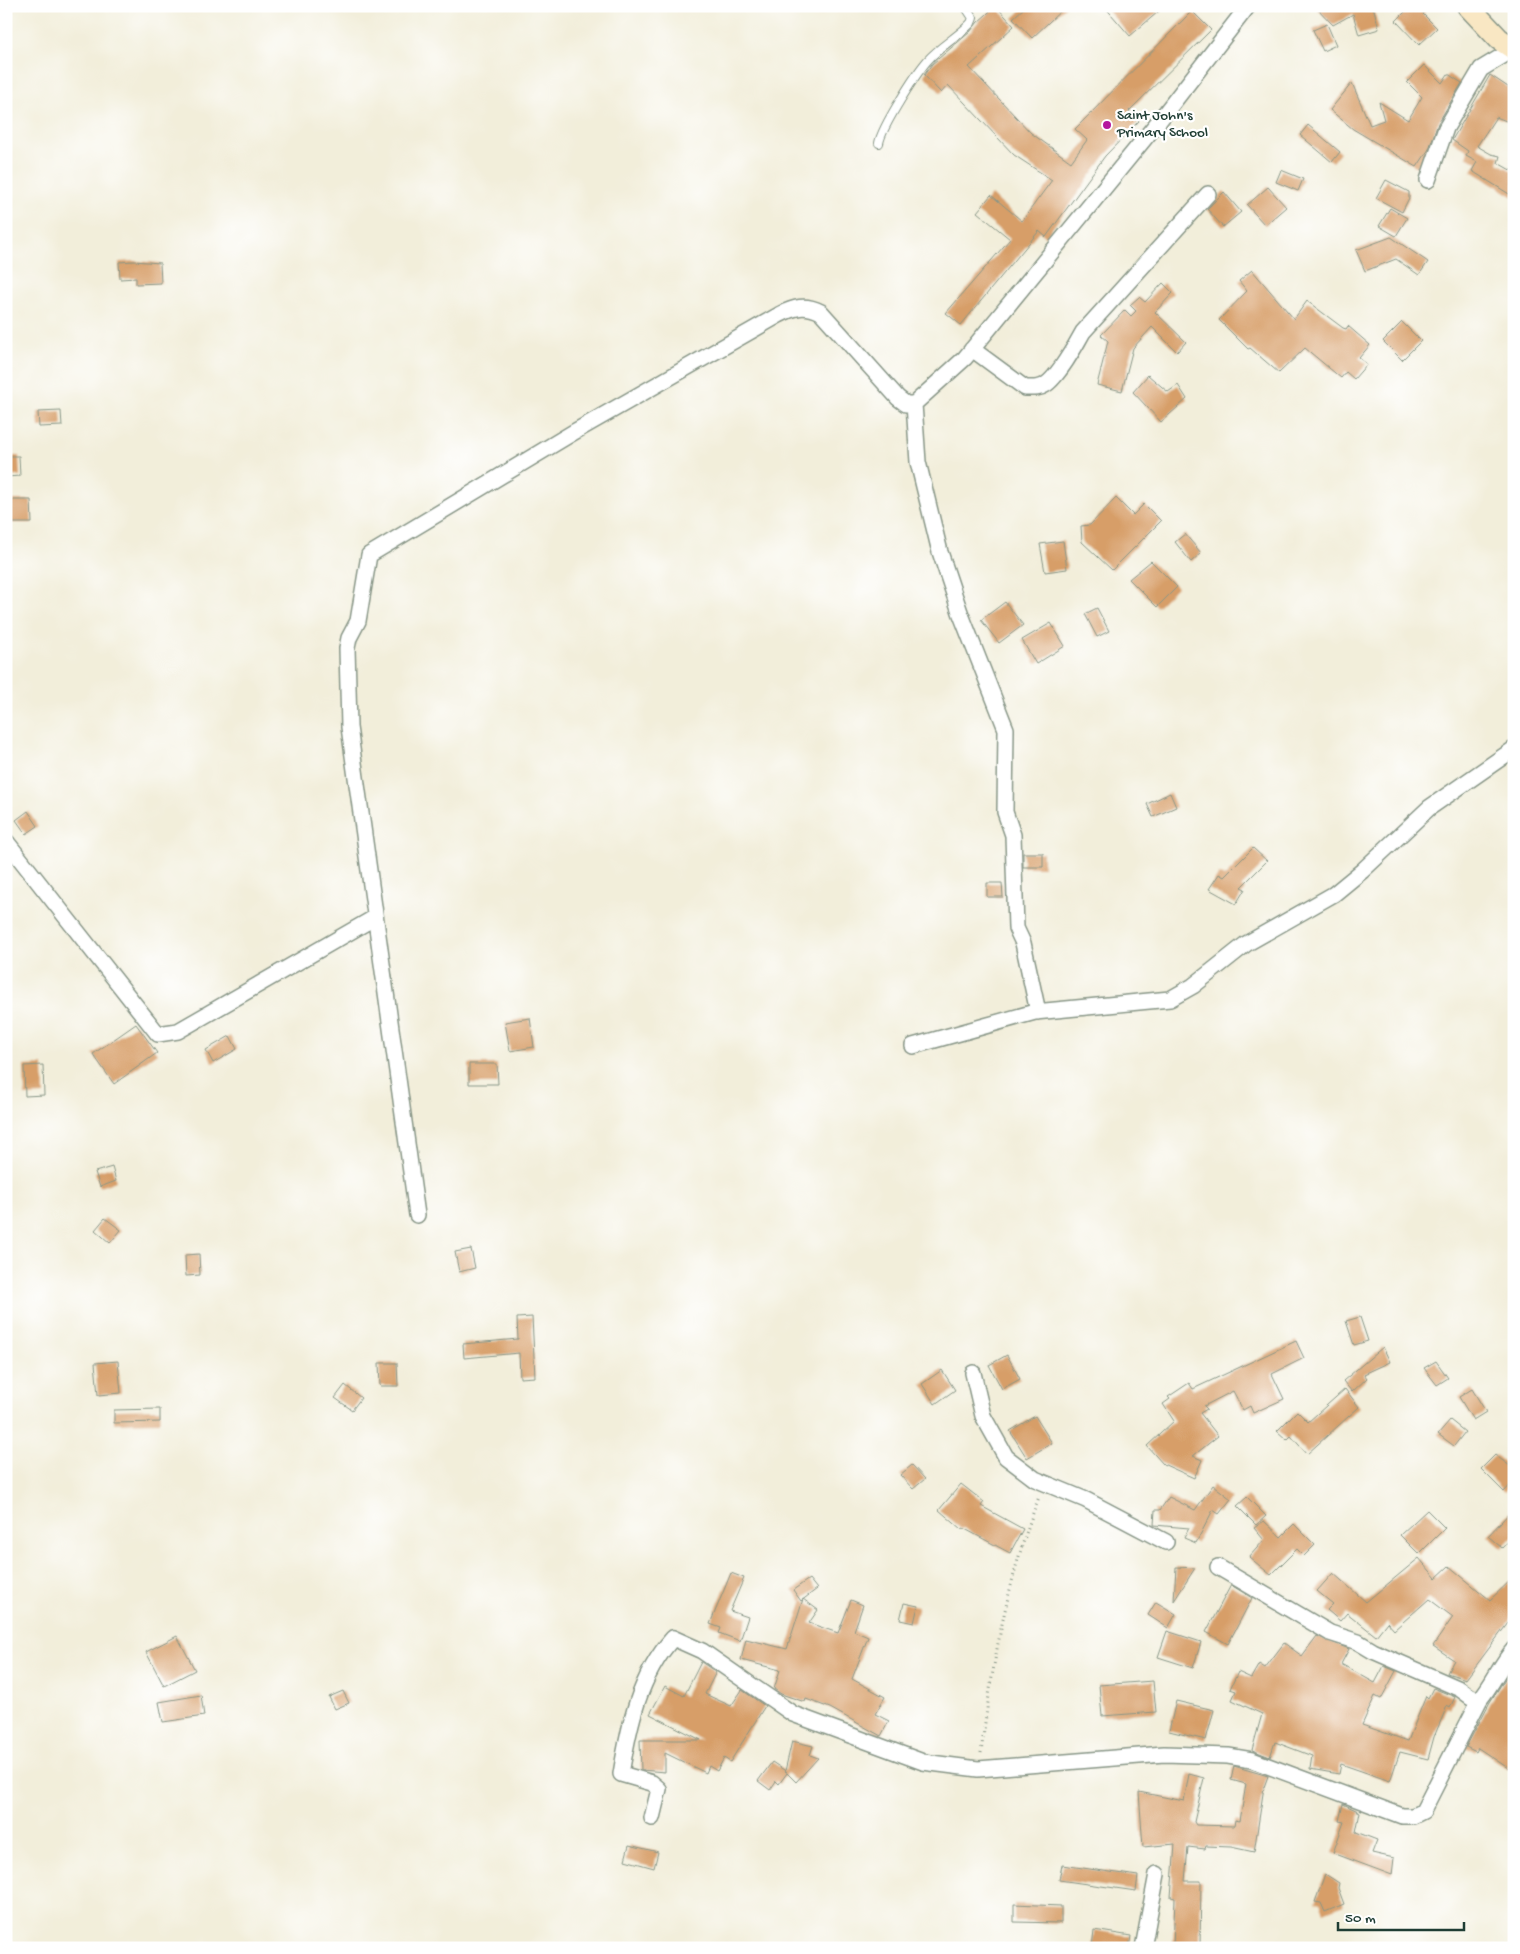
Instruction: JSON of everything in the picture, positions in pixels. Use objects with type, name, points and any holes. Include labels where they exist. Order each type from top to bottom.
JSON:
[{"type":"street","points":[[417,1215],[392,1025],[374,918],[349,727],[347,648],[349,638],[358,621],[369,555],[582,428],[779,315],[800,306],[811,306],[821,312],[898,398],[906,404],[914,404],[965,358],[1158,121],[1248,6]]},
{"type":"street","points":[[1428,180],[1446,128],[1481,69],[1514,49],[1499,39],[1468,6]]},
{"type":"street","points":[[972,349],[1025,388],[1035,389],[1046,384],[1072,353],[1083,332],[1208,194]]},
{"type":"street","points":[[914,404],[918,462],[940,552],[960,612],[1006,729],[1005,812],[1014,835],[1016,928],[1023,942],[1038,1012]]},
{"type":"street","points":[[913,1046],[1038,1012],[1170,999],[1193,986],[1246,944],[1334,894],[1362,871],[1429,808],[1514,749]]},
{"type":"street","points":[[6,842],[158,1034],[178,1031],[374,918]]},
{"type":"street","points":[[973,1373],[983,1416],[1006,1457],[1035,1479],[1086,1500],[1166,1542]]},
{"type":"street","points":[[1218,1567],[1330,1633],[1358,1642],[1373,1651],[1460,1689],[1471,1697],[1480,1699]]},
{"type":"street","points":[[652,1818],[658,1789],[652,1783],[621,1774],[627,1731],[641,1692],[658,1655],[673,1638],[702,1651],[793,1714],[923,1762],[978,1769],[1164,1754],[1228,1756],[1252,1760],[1402,1816],[1413,1816],[1423,1811],[1480,1699],[1487,1691],[1501,1664],[1514,1649]]},
{"type":"street","points":[[1143,1948],[1157,1874]]},
{"type":"lane","points":[[879,144],[880,135],[928,60],[971,23],[973,18],[965,6]]},
{"type":"path","points":[[978,1769],[994,1659],[1010,1587],[1027,1528],[1045,1483]]},
{"type":"building","points":[[996,6],[1014,26],[969,67],[1031,133],[1071,162],[1087,140],[1075,129],[1192,11],[1211,30],[1129,111],[1139,121],[1105,156],[1046,237],[1039,231],[961,325],[946,313],[1010,239],[977,212],[991,195],[1022,221],[1052,180],[1014,155],[948,85],[941,93],[924,75],[932,64],[970,32]]},
{"type":"building","points":[[1026,6],[1066,6],[1032,38],[1013,18]]},
{"type":"building","points":[[1104,6],[1165,6],[1130,36]]},
{"type":"building","points":[[1315,6],[1373,6],[1379,29],[1359,35],[1353,14],[1333,25]]},
{"type":"building","points":[[1411,6],[1428,6],[1423,14],[1437,28],[1419,45],[1396,21]]},
{"type":"building","points":[[1327,24],[1336,45],[1323,51],[1313,30]]},
{"type":"building","points":[[1424,65],[1442,83],[1448,74],[1462,83],[1438,123],[1429,149],[1417,167],[1353,129],[1330,110],[1352,83],[1370,125],[1384,120],[1379,102],[1408,120],[1422,97],[1407,82]]},
{"type":"building","points":[[1490,75],[1514,91],[1514,124],[1496,117],[1477,146],[1491,154],[1500,156],[1498,163],[1514,172],[1514,197],[1472,171],[1477,162],[1466,156],[1468,151],[1452,140]]},
{"type":"building","points":[[1308,125],[1340,152],[1332,162],[1300,135]]},
{"type":"building","points":[[1281,170],[1303,179],[1298,191],[1276,182]]},
{"type":"building","points":[[1386,180],[1409,192],[1409,198],[1402,212],[1376,198]]},
{"type":"building","points":[[1268,187],[1286,207],[1265,225],[1247,205]]},
{"type":"building","points":[[1224,192],[1241,212],[1223,227],[1207,209]]},
{"type":"building","points":[[1390,208],[1407,218],[1396,236],[1379,226]]},
{"type":"building","points":[[1391,237],[1428,262],[1419,275],[1396,259],[1365,271],[1356,250]]},
{"type":"building","points":[[119,262],[160,263],[161,283],[136,284],[136,278],[120,279]]},
{"type":"building","points":[[1252,270],[1294,319],[1307,301],[1343,328],[1346,329],[1348,326],[1370,345],[1359,358],[1367,364],[1354,379],[1346,372],[1341,378],[1305,348],[1279,373],[1250,348],[1248,349],[1219,320],[1247,291],[1239,281]]},
{"type":"building","points":[[1163,283],[1173,293],[1155,312],[1186,342],[1177,352],[1152,327],[1133,348],[1122,391],[1097,385],[1108,341],[1101,335],[1125,310],[1131,316],[1136,311],[1130,305],[1139,297],[1145,302]]},
{"type":"building","points":[[1402,322],[1421,341],[1402,360],[1383,341]]},
{"type":"building","points":[[1148,375],[1168,392],[1178,385],[1187,399],[1161,422],[1133,392]]},
{"type":"building","points":[[61,411],[62,426],[39,427],[38,412]]},
{"type":"building","points":[[6,456],[19,456],[20,476],[6,477]]},
{"type":"building","points":[[1116,498],[1133,515],[1144,504],[1161,521],[1112,570],[1082,542],[1081,526],[1090,525]]},
{"type":"building","points":[[9,500],[31,500],[32,523],[10,523]]},
{"type":"building","points":[[1185,534],[1201,553],[1191,562],[1175,542]]},
{"type":"building","points":[[1063,541],[1067,569],[1045,572],[1040,544]]},
{"type":"building","points":[[1151,561],[1177,587],[1157,607],[1129,579]]},
{"type":"building","points":[[1005,602],[1023,625],[999,643],[981,620]]},
{"type":"building","points":[[1097,608],[1109,631],[1097,637],[1085,614]]},
{"type":"building","points":[[1051,623],[1065,646],[1036,664],[1022,640]]},
{"type":"building","points":[[1170,793],[1176,807],[1153,817],[1147,804]]},
{"type":"building","points":[[28,811],[38,826],[26,834],[16,820]]},
{"type":"building","points":[[1253,848],[1267,861],[1241,887],[1245,889],[1236,904],[1209,889],[1219,874],[1224,877]]},
{"type":"building","points":[[1023,853],[1043,853],[1043,867],[1023,867]]},
{"type":"building","points":[[987,883],[1002,883],[1003,897],[987,897]]},
{"type":"building","points":[[530,1018],[534,1047],[510,1051],[505,1022]]},
{"type":"building","points":[[136,1024],[157,1053],[114,1084],[93,1054]]},
{"type":"building","points":[[230,1036],[237,1049],[213,1063],[206,1050]]},
{"type":"building","points":[[469,1064],[497,1064],[498,1084],[469,1084]]},
{"type":"building","points":[[43,1065],[44,1095],[25,1096],[24,1066]]},
{"type":"building","points":[[112,1167],[116,1181],[100,1187],[95,1172]]},
{"type":"building","points":[[105,1218],[121,1230],[110,1243],[95,1230]]},
{"type":"building","points":[[471,1249],[475,1268],[459,1272],[455,1252]]},
{"type":"building","points":[[199,1254],[200,1275],[186,1276],[185,1255]]},
{"type":"building","points":[[532,1317],[535,1377],[520,1378],[519,1353],[464,1358],[463,1344],[518,1339],[517,1318]]},
{"type":"building","points":[[1360,1317],[1368,1341],[1354,1345],[1346,1321]]},
{"type":"building","points":[[1296,1341],[1304,1358],[1272,1374],[1284,1399],[1253,1413],[1250,1406],[1243,1410],[1233,1391],[1204,1406],[1207,1409],[1200,1413],[1218,1436],[1193,1456],[1202,1460],[1194,1478],[1163,1464],[1147,1446],[1174,1421],[1163,1404],[1170,1399],[1168,1397],[1189,1383],[1193,1389]]},
{"type":"building","points":[[1383,1347],[1390,1362],[1364,1374],[1367,1378],[1352,1392],[1343,1381]]},
{"type":"building","points":[[1007,1355],[1020,1379],[1002,1389],[989,1365]]},
{"type":"building","points":[[118,1361],[121,1393],[98,1395],[95,1363]]},
{"type":"building","points":[[1436,1361],[1448,1378],[1437,1385],[1424,1368]]},
{"type":"building","points":[[379,1363],[397,1363],[398,1386],[380,1386]]},
{"type":"building","points":[[942,1370],[955,1390],[935,1404],[922,1384]]},
{"type":"building","points":[[345,1385],[361,1398],[352,1410],[335,1398]]},
{"type":"building","points":[[1345,1389],[1359,1407],[1307,1454],[1291,1436],[1287,1440],[1277,1431],[1297,1411],[1308,1422]]},
{"type":"building","points":[[1472,1389],[1486,1412],[1473,1420],[1459,1397]]},
{"type":"building","points":[[160,1409],[160,1422],[114,1423],[114,1410]]},
{"type":"building","points":[[1035,1416],[1052,1443],[1027,1458],[1010,1431]]},
{"type":"building","points":[[1450,1420],[1465,1432],[1454,1446],[1438,1434]]},
{"type":"building","points":[[1495,1455],[1514,1469],[1514,1481],[1504,1492],[1481,1469]]},
{"type":"building","points":[[912,1465],[925,1479],[913,1489],[900,1475]]},
{"type":"building","points":[[961,1484],[984,1502],[981,1506],[1023,1529],[1010,1553],[963,1528],[961,1529],[939,1510]]},
{"type":"building","points":[[1213,1485],[1231,1499],[1219,1514],[1213,1510],[1196,1543],[1184,1538],[1189,1528],[1154,1525],[1155,1510],[1160,1510],[1169,1497],[1195,1510]]},
{"type":"building","points":[[1247,1497],[1266,1516],[1256,1525],[1237,1506]]},
{"type":"building","points":[[1514,1508],[1514,1535],[1502,1548],[1488,1536]]},
{"type":"building","points":[[1427,1510],[1445,1528],[1419,1554],[1400,1535]]},
{"type":"building","points":[[1264,1521],[1281,1537],[1294,1524],[1315,1545],[1304,1556],[1297,1549],[1271,1575],[1249,1557],[1264,1540],[1254,1528]]},
{"type":"building","points":[[1419,1558],[1436,1578],[1449,1566],[1490,1600],[1514,1577],[1514,1615],[1466,1679],[1447,1673],[1454,1660],[1433,1646],[1453,1617],[1429,1599],[1394,1630],[1387,1622],[1376,1636],[1347,1613],[1340,1621],[1327,1610],[1333,1604],[1317,1591],[1333,1573],[1366,1602]]},
{"type":"building","points":[[1176,1567],[1195,1568],[1174,1601]]},
{"type":"building","points":[[731,1573],[744,1578],[730,1611],[748,1617],[740,1641],[719,1633],[721,1628],[710,1624]]},
{"type":"building","points":[[809,1579],[817,1589],[801,1601],[793,1590]]},
{"type":"building","points":[[1231,1585],[1252,1598],[1228,1644],[1206,1632]]},
{"type":"building","points":[[803,1599],[818,1610],[809,1623],[838,1633],[851,1600],[863,1605],[854,1631],[868,1637],[852,1679],[885,1697],[875,1714],[889,1721],[881,1736],[830,1708],[806,1699],[805,1702],[781,1694],[774,1689],[780,1670],[741,1660],[746,1639],[787,1649]]},
{"type":"building","points":[[1156,1602],[1176,1614],[1168,1628],[1148,1615]]},
{"type":"building","points":[[904,1603],[918,1606],[914,1623],[900,1620]]},
{"type":"building","points":[[1167,1631],[1201,1642],[1193,1668],[1158,1657]]},
{"type":"building","points":[[177,1636],[195,1670],[164,1686],[146,1652]]},
{"type":"building","points":[[1317,1636],[1349,1649],[1341,1664],[1375,1683],[1384,1666],[1396,1671],[1381,1699],[1375,1696],[1362,1725],[1408,1741],[1426,1696],[1428,1698],[1433,1688],[1455,1697],[1450,1708],[1447,1706],[1434,1737],[1428,1759],[1400,1752],[1390,1781],[1341,1764],[1339,1774],[1310,1769],[1312,1756],[1275,1742],[1270,1757],[1252,1750],[1262,1714],[1232,1700],[1236,1691],[1230,1689],[1238,1672],[1251,1678],[1259,1664],[1265,1668],[1284,1643],[1302,1656]]},
{"type":"building","points":[[701,1662],[716,1672],[705,1694],[731,1706],[742,1690],[765,1706],[730,1762],[724,1758],[717,1771],[709,1766],[706,1773],[665,1753],[665,1772],[641,1770],[640,1740],[701,1740],[650,1714],[665,1686],[684,1696]]},
{"type":"building","points":[[1514,1665],[1514,1772],[1478,1748],[1476,1752],[1466,1747],[1490,1702]]},
{"type":"building","points":[[1153,1681],[1156,1712],[1102,1716],[1099,1685]]},
{"type":"building","points":[[343,1691],[349,1703],[335,1709],[329,1697]]},
{"type":"building","points":[[201,1695],[204,1716],[163,1722],[159,1702]]},
{"type":"building","points":[[1176,1701],[1214,1710],[1206,1740],[1169,1731]]},
{"type":"building","points":[[792,1741],[813,1746],[810,1755],[818,1758],[796,1782],[787,1773],[779,1784],[776,1781],[770,1790],[758,1781],[772,1762],[785,1771]]},
{"type":"building","points":[[1234,1766],[1268,1776],[1264,1787],[1254,1852],[1231,1847],[1206,1846],[1205,1849],[1188,1847],[1185,1881],[1201,1881],[1200,1948],[1173,1948],[1175,1898],[1171,1897],[1175,1844],[1143,1847],[1139,1792],[1184,1801],[1189,1774],[1204,1778],[1194,1822],[1196,1825],[1234,1826],[1235,1820],[1240,1821],[1246,1784],[1231,1780]]},
{"type":"building","points":[[1343,1804],[1360,1812],[1356,1832],[1377,1840],[1372,1853],[1394,1858],[1392,1875],[1333,1853],[1344,1822],[1339,1821]]},
{"type":"building","points":[[629,1845],[658,1852],[654,1868],[625,1860]]},
{"type":"building","points":[[1062,1865],[1138,1876],[1136,1891],[1059,1880]]},
{"type":"building","points":[[1325,1874],[1339,1883],[1338,1888],[1344,1904],[1325,1912],[1321,1903],[1315,1902]]},
{"type":"building","points":[[1014,1904],[1061,1906],[1061,1923],[1014,1922]]},
{"type":"building","points":[[1094,1930],[1131,1936],[1129,1948],[1092,1948]]},
{"type":"place","name":"Saint John's Primary School","points":[[1107,125]]}]
